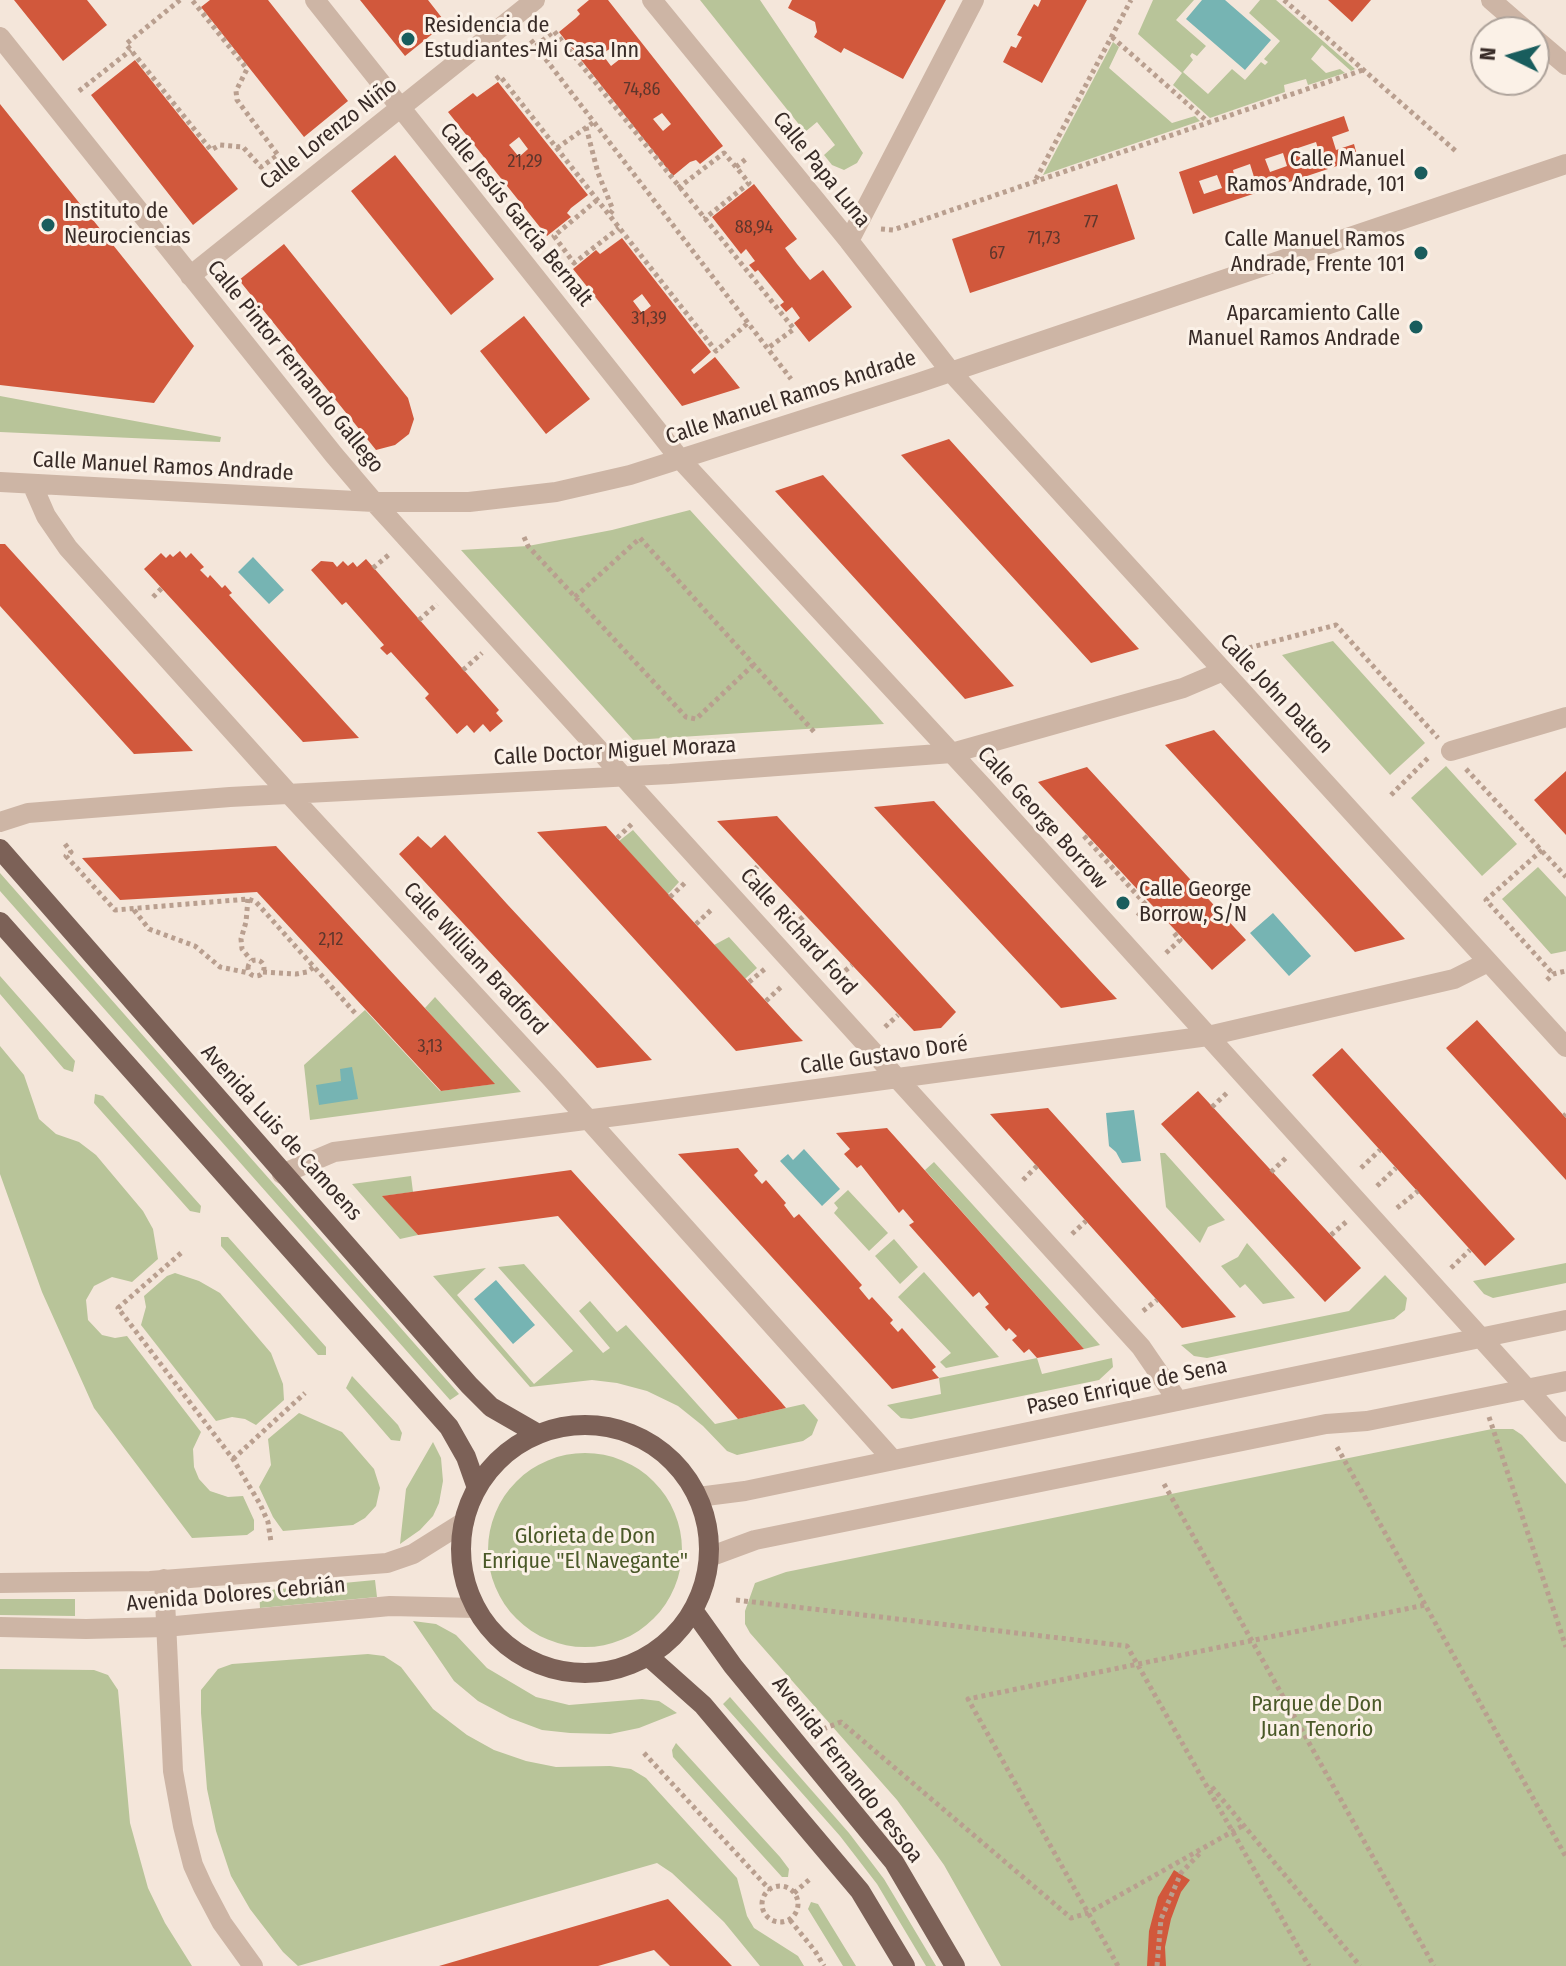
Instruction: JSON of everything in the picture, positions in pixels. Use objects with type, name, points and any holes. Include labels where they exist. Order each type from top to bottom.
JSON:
[{"type":"main road","name":"Avenida Luis de Camoens","points":[[0,849],[282,1174],[333,1227],[491,1407],[538,1434]]},
{"type":"main road","points":[[0,922],[449,1427],[466,1457],[477,1488]]},
{"type":"main road","points":[[575,1425],[612,1428],[647,1441],[677,1465],[698,1497],[707,1526],[709,1557],[704,1584],[693,1610],[674,1636],[648,1656],[617,1669],[584,1674],[552,1669],[521,1656],[495,1635],[476,1608],[465,1581],[461,1551],[464,1522],[477,1488],[503,1456],[538,1434],[575,1425]]},
{"type":"main road","name":"Avenida Fernando Pessoa","points":[[693,1610],[733,1666],[894,1862],[955,1966]]},
{"type":"main road","points":[[648,1656],[703,1705],[850,1879],[905,1966]]},
{"type":"street","name":"Calle Jesús García Bernalt","points":[[315,0],[680,459]]},
{"type":"street","name":"Calle Lorenzo Niño","points":[[190,276],[535,0]]},
{"type":"street","name":"Calle Papa Luna","points":[[652,0],[849,241],[951,372]]},
{"type":"street","points":[[849,241],[974,0]]},
{"type":"street","points":[[1491,0],[1510,16]]},
{"type":"street","name":"Calle Pintor Fernando Gallego","points":[[0,37],[374,502]]},
{"type":"street","points":[[1550,52],[1566,65]]},
{"type":"street","name":"Calle Manuel Ramos Andrade","points":[[0,482],[374,502],[469,502],[556,492],[680,459],[951,372],[1566,164]]},
{"type":"street","name":"Calle John Dalton","points":[[951,372],[1566,1047]]},
{"type":"street","name":"Calle George Borrow","points":[[680,459],[952,753],[1566,1432]]},
{"type":"street","name":"Calle William Bradford","points":[[32,484],[61,540],[893,1460]]},
{"type":"street","name":"Calle Richard Ford","points":[[374,502],[622,776],[667,821],[1141,1347],[1178,1401]]},
{"type":"street","name":"Calle Doctor Miguel Moraza","points":[[0,822],[28,813],[245,796],[622,776],[952,753],[1183,688],[1223,671]]},
{"type":"street","points":[[1447,748],[1566,717]]},
{"type":"street","name":"Calle Gustavo Doré","points":[[282,1174],[334,1152],[1208,1036],[1454,979],[1488,962]]},
{"type":"street","name":"Paseo Enrique de Sena","points":[[698,1497],[745,1491],[1566,1320]]},
{"type":"street","points":[[709,1557],[755,1540],[1326,1424],[1367,1421],[1566,1381]]},
{"type":"street","name":"Avenida Dolores Cebrián","points":[[0,1583],[164,1579],[387,1563],[413,1554],[464,1522]]},
{"type":"street","points":[[164,1579],[173,1771],[183,1826],[193,1865],[203,1887],[222,1923],[253,1966]]},
{"type":"street","name":"Avenida Dolores Cebrián","points":[[0,1627],[165,1627],[390,1606],[476,1608]]},
{"type":"path","points":[[180,0],[126,44],[211,150],[220,145],[243,147],[261,167],[278,155],[237,100],[236,91],[247,69],[194,1]]},
{"type":"path","points":[[1035,181],[1131,0]]},
{"type":"path","points":[[1284,0],[1458,153]]},
{"type":"path","points":[[536,46],[554,31],[794,329],[768,348]]},
{"type":"path","points":[[1112,37],[1209,122]]},
{"type":"path","points":[[531,40],[791,379]]},
{"type":"path","points":[[79,91],[131,50]]},
{"type":"path","points":[[881,229],[893,230],[1363,70]]},
{"type":"path","points":[[496,79],[500,76],[716,351],[749,322]]},
{"type":"path","points":[[557,148],[594,122]]},
{"type":"path","points":[[586,127],[598,173],[613,210],[609,215]]},
{"type":"path","points":[[678,188],[724,153],[736,167],[749,183],[704,219]]},
{"type":"path","points":[[736,167],[746,159]]},
{"type":"path","points":[[597,200],[554,236],[562,251],[574,263],[619,228]]},
{"type":"path","points":[[524,537],[528,546],[686,717],[696,719],[753,664]]},
{"type":"path","points":[[575,597],[640,538],[816,734]]},
{"type":"path","points":[[373,568],[385,558]]},
{"type":"path","points":[[153,597],[162,588]]},
{"type":"path","points":[[419,620],[432,608]]},
{"type":"path","name":"Calle John Dalton","points":[[1241,650],[1336,625],[1566,877]]},
{"type":"path","points":[[463,670],[482,653]]},
{"type":"path","points":[[1391,795],[1447,748]]},
{"type":"path","points":[[617,838],[634,822]]},
{"type":"path","points":[[1084,836],[1147,906],[1135,919]]},
{"type":"path","points":[[65,844],[71,852],[66,856],[115,910],[248,899],[256,902],[355,1013]]},
{"type":"path","points":[[1542,850],[1486,900],[1553,974]]},
{"type":"path","points":[[749,875],[759,865]]},
{"type":"path","points":[[670,897],[687,881]]},
{"type":"path","points":[[248,899],[242,949],[251,960],[262,961],[263,972]]},
{"type":"path","points":[[133,909],[149,929],[195,946],[220,967],[254,976],[263,972],[296,974],[314,967]]},
{"type":"path","points":[[696,924],[712,909]]},
{"type":"path","points":[[794,925],[805,915]]},
{"type":"path","points":[[1166,953],[1180,940],[1174,933]]},
{"type":"path","points":[[249,973],[247,966],[251,960]]},
{"type":"path","points":[[839,976],[852,965]]},
{"type":"path","points":[[749,982],[766,968]]},
{"type":"path","points":[[1547,980],[1553,974],[1566,971]]},
{"type":"path","points":[[766,1001],[782,986]]},
{"type":"path","points":[[885,1027],[898,1015]]},
{"type":"path","points":[[1212,1107],[1231,1090]]},
{"type":"path","points":[[1361,1168],[1380,1150]]},
{"type":"path","points":[[1271,1172],[1289,1156]]},
{"type":"path","points":[[1023,1180],[1037,1166]]},
{"type":"path","points":[[1377,1186],[1396,1168]]},
{"type":"path","points":[[1397,1208],[1418,1191]]},
{"type":"path","points":[[1072,1234],[1086,1221]]},
{"type":"path","points":[[1331,1235],[1346,1222]]},
{"type":"path","points":[[1451,1268],[1470,1250]]},
{"type":"path","points":[[181,1253],[118,1308],[233,1459],[260,1504],[268,1522],[271,1542]]},
{"type":"path","points":[[1143,1311],[1157,1300]]},
{"type":"path","points":[[233,1459],[305,1393]]},
{"type":"path","points":[[1489,1416],[1566,1647]]},
{"type":"path","points":[[1337,1447],[1566,1857]]},
{"type":"path","points":[[1164,1484],[1434,1966]]},
{"type":"path","points":[[736,1600],[1127,1646],[1309,1966]]},
{"type":"path","points":[[1118,1966],[968,1699],[1425,1605]]},
{"type":"path","points":[[823,1729],[841,1722],[1071,1918],[1088,1913],[1244,1825]]},
{"type":"path","points":[[644,1753],[770,1890]]},
{"type":"path","points":[[1203,1777],[1360,1966]]},
{"type":"path","points":[[1157,1966],[1161,1919],[1181,1873],[1205,1848]]},
{"type":"path","points":[[794,1893],[810,1879]]},
{"type":"path","points":[[779,1886],[788,1887],[794,1893],[799,1902],[797,1912],[790,1920],[778,1923],[768,1919],[762,1909],[763,1898],[770,1890],[779,1886]]},
{"type":"path","points":[[790,1920],[824,1966]]},
{"type":"green space","points":[[700,0],[760,0],[863,153],[857,163],[844,170],[832,165],[824,155],[835,145],[817,122],[805,132]]},
{"type":"green space","points":[[1153,0],[1194,0],[1176,20],[1206,46],[1197,56],[1192,53],[1190,56],[1193,60],[1183,72],[1208,94],[1232,69],[1245,80],[1261,62],[1265,65],[1268,62],[1264,59],[1280,41],[1249,13],[1260,0],[1276,0],[1355,69],[1351,71],[1322,45],[1311,59],[1326,73],[1340,69],[1345,73],[1308,85],[1306,79],[1284,85],[1285,92],[1210,118],[1173,85],[1182,73],[1138,34]]},
{"type":"green space","points":[[1113,42],[1119,47],[1109,68],[1172,123],[1195,116],[1200,121],[1043,175]]},
{"type":"green space","points":[[0,396],[221,437],[220,442],[0,432]]},
{"type":"green space","points":[[690,510],[884,724],[633,740],[461,550],[528,546],[612,530]]},
{"type":"green space","points":[[1333,641],[1425,743],[1390,775],[1282,655]]},
{"type":"green space","points":[[1446,766],[1517,844],[1482,876],[1411,798]]},
{"type":"green space","points":[[633,830],[679,882],[668,894],[619,841]]},
{"type":"green space","points":[[1538,867],[1566,897],[1566,951],[1551,954],[1502,899]]},
{"type":"green space","points":[[0,873],[459,1394],[450,1400],[0,891]]},
{"type":"green space","points":[[729,937],[757,968],[745,979],[714,945]]},
{"type":"green space","points":[[0,976],[75,1061],[73,1072],[64,1069],[0,994]]},
{"type":"green space","points":[[435,997],[521,1092],[310,1120],[304,1065],[365,1010],[440,1091],[494,1084],[425,1008]]},
{"type":"green space","points":[[0,1046],[24,1075],[39,1119],[56,1134],[79,1142],[96,1155],[143,1211],[153,1229],[158,1259],[132,1282],[112,1277],[94,1286],[86,1300],[88,1320],[102,1335],[115,1338],[127,1336],[201,1432],[193,1449],[194,1467],[199,1479],[210,1491],[228,1497],[243,1496],[254,1520],[254,1530],[247,1535],[192,1538],[94,1408],[42,1292],[0,1174]]},
{"type":"green space","points":[[95,1094],[103,1096],[201,1206],[200,1213],[190,1211],[94,1103]]},
{"type":"green space","points":[[1160,1153],[1165,1153],[1225,1220],[1208,1227],[1200,1243],[1166,1207]]},
{"type":"green space","points":[[934,1162],[1100,1345],[1084,1349],[925,1170]]},
{"type":"green space","points":[[411,1176],[413,1192],[383,1196],[418,1235],[400,1239],[352,1184]]},
{"type":"green space","points":[[848,1190],[888,1233],[869,1251],[834,1213],[838,1208],[834,1203]]},
{"type":"green space","points":[[221,1237],[228,1237],[326,1347],[326,1355],[318,1355],[221,1246]]},
{"type":"green space","points":[[894,1239],[918,1267],[900,1284],[875,1256]]},
{"type":"green space","points":[[1247,1243],[1295,1298],[1263,1304],[1245,1284],[1240,1288],[1221,1266],[1238,1257]]},
{"type":"green space","points":[[1566,1263],[1566,1283],[1493,1298],[1484,1294],[1473,1281]]},
{"type":"green space","points":[[524,1264],[603,1353],[610,1348],[579,1311],[590,1301],[617,1332],[626,1325],[715,1424],[804,1404],[818,1420],[812,1435],[803,1441],[737,1455],[727,1451],[678,1406],[647,1391],[592,1380],[530,1387],[433,1276],[486,1268],[457,1295],[534,1384],[573,1351],[498,1267]]},
{"type":"green space","points":[[924,1272],[999,1357],[946,1368],[940,1362],[951,1353],[898,1297]]},
{"type":"green space","points":[[175,1273],[199,1281],[220,1293],[271,1353],[283,1384],[284,1400],[256,1425],[232,1417],[216,1421],[141,1325],[146,1307],[144,1296]]},
{"type":"green space","points":[[1385,1275],[1407,1298],[1405,1310],[1394,1319],[1207,1358],[1194,1356],[1181,1345],[1349,1311]]},
{"type":"green space","points":[[1037,1358],[1042,1374],[1112,1358],[1113,1367],[1099,1380],[911,1419],[901,1418],[887,1405],[941,1394],[939,1378]]},
{"type":"green space","points":[[352,1376],[398,1425],[402,1433],[400,1441],[391,1440],[346,1388]]},
{"type":"green space","points":[[299,1413],[342,1432],[374,1469],[380,1488],[376,1506],[353,1525],[283,1531],[273,1517],[259,1487],[271,1465],[268,1439]]},
{"type":"green space","name":"Parque de Don Juan Tenorio","points":[[1492,1429],[1513,1429],[1522,1435],[1566,1484],[1566,1966],[1001,1966],[944,1865],[897,1800],[745,1624],[745,1611],[755,1583],[786,1572]]},
{"type":"green space","points":[[433,1442],[441,1458],[443,1481],[439,1503],[433,1516],[420,1530],[400,1544],[406,1489]]},
{"type":"green space","name":"Glorieta de Don Enrique \"El Navegante\"","points":[[585,1453],[622,1460],[654,1481],[675,1513],[682,1550],[675,1587],[654,1619],[622,1640],[585,1647],[548,1640],[516,1619],[495,1587],[488,1550],[495,1513],[516,1481],[548,1460]]},
{"type":"green space","points":[[375,1580],[377,1597],[260,1608],[259,1591]]},
{"type":"green space","points":[[0,1599],[75,1599],[75,1616],[0,1615]]},
{"type":"green space","points":[[413,1621],[436,1624],[456,1635],[487,1668],[536,1697],[569,1705],[642,1699],[659,1701],[677,1713],[639,1728],[610,1734],[542,1730],[478,1701],[454,1681]]},
{"type":"green space","points":[[368,1654],[384,1656],[401,1667],[433,1709],[467,1735],[494,1750],[556,1767],[610,1766],[631,1769],[646,1778],[737,1878],[747,1916],[754,1928],[798,1956],[804,1966],[760,1966],[724,1922],[672,1873],[657,1863],[298,1966],[283,1952],[250,1909],[231,1876],[216,1831],[207,1789],[201,1690],[218,1669],[232,1664]]},
{"type":"green space","points":[[0,1669],[94,1670],[108,1675],[118,1690],[130,1823],[148,1888],[192,1966],[0,1966]]},
{"type":"green space","points":[[730,1697],[849,1833],[884,1879],[936,1966],[926,1966],[877,1884],[840,1836],[723,1704]]},
{"type":"green space","points":[[676,1743],[780,1857],[789,1869],[788,1877],[782,1877],[673,1757],[672,1750]]},
{"type":"green space","points":[[811,1902],[818,1904],[856,1966],[843,1966],[808,1909]]},
{"type":"water","points":[[1202,0],[1225,0],[1271,40],[1245,70],[1186,19]]},
{"type":"water","points":[[253,557],[284,590],[269,604],[238,572]]},
{"type":"water","points":[[1273,913],[1311,956],[1289,976],[1250,933]]},
{"type":"water","points":[[352,1067],[358,1099],[319,1105],[316,1085],[341,1081],[340,1069]]},
{"type":"water","points":[[1134,1110],[1141,1161],[1122,1163],[1109,1146],[1106,1113]]},
{"type":"water","points":[[804,1149],[840,1189],[822,1206],[780,1161],[788,1154],[793,1160]]},
{"type":"water","points":[[496,1280],[535,1325],[513,1344],[474,1299]]},
{"type":"building","points":[[14,0],[87,0],[107,25],[63,61]]},
{"type":"building","points":[[210,0],[268,0],[348,101],[304,137],[201,7]]},
{"type":"building","name":"Residencia de Estudiantes-Mi Casa Inn","points":[[360,0],[428,0],[446,23],[405,56]]},
{"type":"building","points":[[589,0],[608,0],[723,146],[700,164],[696,160],[690,162],[673,176],[559,32],[580,14],[577,10]],"holes":[[[611,48],[620,59],[611,66],[602,54]],[[662,113],[671,124],[663,131],[653,119]]]},
{"type":"building","points":[[792,0],[946,0],[903,79],[844,48],[841,53],[814,37],[817,32],[815,22],[788,8]]},
{"type":"building","points":[[1041,0],[1087,0],[1042,83],[1003,62],[1011,46],[1016,48],[1022,37],[1017,35],[1034,4],[1038,7]]},
{"type":"building","points":[[1328,0],[1371,0],[1352,22]]},
{"type":"building","points":[[135,60],[238,189],[193,225],[91,95]]},
{"type":"building","points":[[498,82],[588,195],[567,213],[571,217],[547,236],[448,112],[473,93],[477,97]],"holes":[[[519,137],[528,149],[519,157],[509,145]]]},
{"type":"building","name":"Instituto de Neurociencias","points":[[0,104],[194,346],[154,403],[0,385]]},
{"type":"building","points":[[1344,116],[1349,131],[1332,137],[1336,150],[1354,144],[1358,159],[1193,214],[1179,172]],"holes":[[[1316,142],[1320,155],[1302,161],[1298,148]],[[1283,153],[1287,166],[1270,172],[1265,159]],[[1250,164],[1254,177],[1236,183],[1233,170]],[[1217,175],[1222,188],[1204,194],[1199,181]]]},
{"type":"building","points":[[395,155],[494,279],[451,315],[351,191]]},
{"type":"building","points":[[754,184],[797,239],[785,248],[797,264],[810,280],[823,270],[852,307],[809,342],[794,323],[800,318],[792,307],[786,312],[780,305],[784,302],[758,270],[755,272],[749,265],[755,261],[746,249],[741,254],[712,217]]},
{"type":"building","points":[[1117,184],[1135,239],[970,293],[952,239]]},
{"type":"building","points":[[622,238],[711,352],[691,370],[694,374],[715,357],[740,388],[682,406],[573,269],[596,250],[600,254]],"holes":[[[642,294],[651,306],[642,313],[633,301]]]},
{"type":"building","points":[[284,244],[408,398],[414,419],[409,434],[395,445],[376,450],[239,280]]},
{"type":"building","points":[[524,316],[590,399],[546,434],[480,351]]},
{"type":"building","points":[[949,439],[1139,649],[1091,663],[901,455]]},
{"type":"building","points":[[823,475],[1014,686],[965,699],[775,491]]},
{"type":"building","points":[[0,544],[5,544],[193,751],[134,754],[0,606]]},
{"type":"building","points":[[180,551],[186,558],[191,553],[204,567],[200,570],[208,578],[210,575],[222,588],[225,585],[232,593],[229,595],[359,738],[303,742],[144,569],[161,553],[166,558]]},
{"type":"building","points":[[366,559],[499,710],[496,713],[503,721],[490,732],[483,724],[474,733],[467,725],[457,734],[425,698],[429,694],[391,652],[387,655],[380,648],[384,645],[346,602],[342,605],[311,570],[321,561],[333,562],[337,567],[343,561],[348,566],[353,562],[357,567]]},
{"type":"building","points":[[1214,730],[1405,939],[1355,952],[1165,745]]},
{"type":"building","points":[[1087,767],[1246,940],[1212,970],[1038,782]]},
{"type":"building","points":[[1566,771],[1566,835],[1534,800]]},
{"type":"building","points":[[934,801],[1117,999],[1061,1008],[874,807]]},
{"type":"building","points":[[777,816],[956,1012],[941,1028],[914,1031],[717,821]]},
{"type":"building","points":[[606,826],[803,1041],[736,1051],[537,832]]},
{"type":"building","points":[[445,835],[652,1060],[597,1068],[399,854],[418,836],[431,848]]},
{"type":"building","points":[[276,846],[495,1084],[441,1091],[257,892],[120,900],[82,858]]},
{"type":"building","points":[[1477,1020],[1566,1118],[1566,1180],[1446,1048]]},
{"type":"building","points":[[1342,1048],[1515,1239],[1485,1266],[1312,1075]]},
{"type":"building","points":[[1198,1091],[1361,1268],[1325,1302],[1161,1124]]},
{"type":"building","points":[[1048,1108],[1236,1317],[1182,1328],[990,1114]]},
{"type":"building","points":[[887,1128],[1084,1349],[1037,1358],[1029,1349],[1024,1353],[1012,1340],[1017,1336],[1009,1328],[1006,1331],[985,1307],[989,1304],[979,1292],[973,1297],[909,1225],[914,1222],[903,1209],[899,1213],[861,1165],[857,1168],[844,1154],[850,1149],[836,1133]]},
{"type":"building","points":[[738,1148],[758,1171],[754,1175],[762,1184],[766,1180],[786,1203],[784,1205],[794,1218],[799,1214],[862,1285],[859,1288],[869,1300],[872,1297],[893,1320],[890,1323],[898,1332],[902,1328],[936,1367],[932,1370],[939,1378],[892,1389],[678,1154]]},
{"type":"building","points":[[571,1170],[786,1408],[738,1419],[558,1216],[418,1235],[382,1196]]},
{"type":"building","points":[[1174,1870],[1190,1880],[1181,1892],[1171,1919],[1165,1947],[1166,1966],[1147,1966],[1149,1931],[1158,1897]]},
{"type":"building","points":[[668,1899],[732,1966],[670,1966],[654,1950],[598,1966],[439,1966]]},
{"type":"place","name":"Residencia de Estudiantes-Mi Casa Inn","points":[[408,39]]},
{"type":"place","name":"Calle Manuel Ramos Andrade, 101","points":[[1421,173]]},
{"type":"place","name":"Instituto de Neurociencias","points":[[48,225]]},
{"type":"place","name":"Calle Manuel Ramos Andrade, Frente 101","points":[[1421,253]]},
{"type":"place","name":"Aparcamiento Calle Manuel Ramos Andrade","points":[[1416,327]]},
{"type":"place","name":"Calle George Borrow, S/N","points":[[1123,903]]}]
